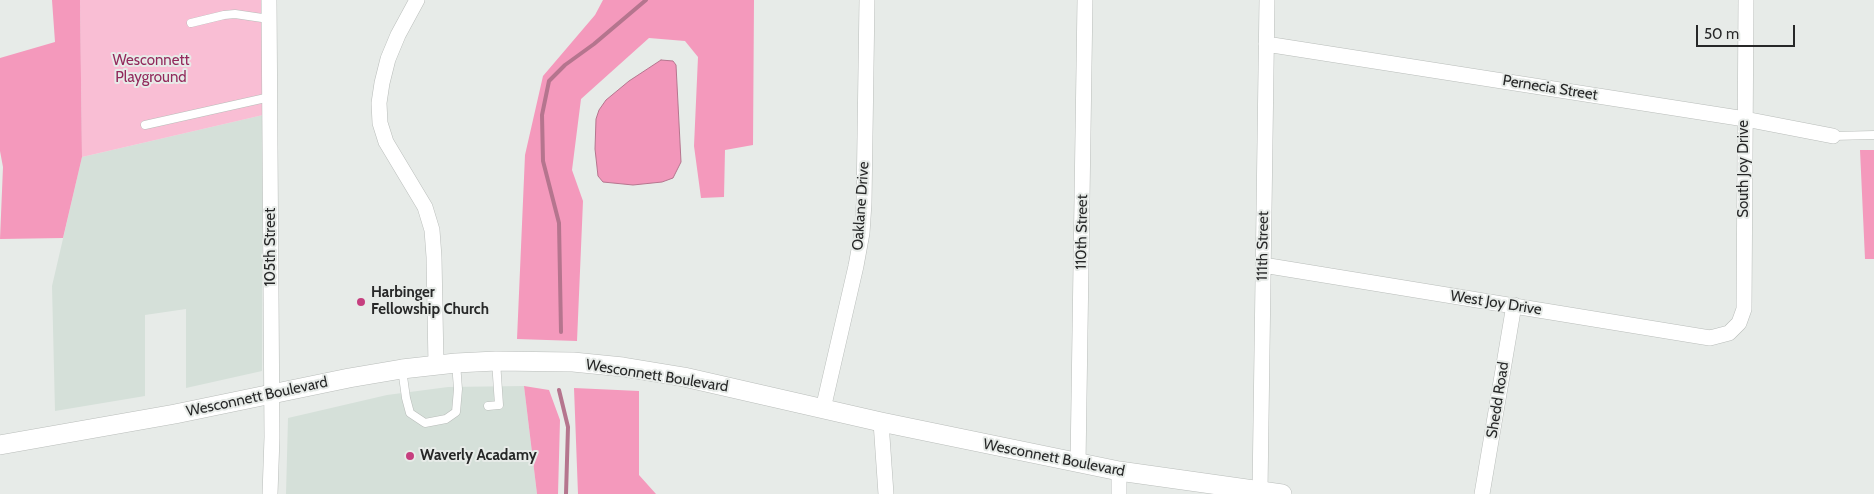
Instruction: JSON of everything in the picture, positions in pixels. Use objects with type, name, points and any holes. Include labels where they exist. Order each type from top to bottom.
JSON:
[{"type":"street","name":"105th Street","points":[[269,0],[270,494]]},
{"type":"street","points":[[417,0],[388,58],[379,102],[380,123],[386,142],[425,206],[432,230],[436,366]]},
{"type":"street","name":"Oaklane Drive","points":[[823,409],[862,233],[867,0]]},
{"type":"street","name":"110th Street","points":[[1078,464],[1085,0]]},
{"type":"street","name":"111th Street","points":[[1260,491],[1267,0]]},
{"type":"street","name":"South Joy Drive","points":[[1729,333],[1739,323],[1744,310],[1746,0]]},
{"type":"street","name":"Pernecia Street","points":[[1266,44],[1745,119],[1834,136]]},
{"type":"street","name":"West Joy Drive","points":[[1263,265],[1710,338],[1729,333]]},
{"type":"street","name":"Shedd Road","points":[[1482,494],[1514,306]]},
{"type":"street","name":"Wesconnett Boulevard","points":[[0,445],[175,414],[350,378],[402,370],[456,363],[496,361],[573,362],[623,367],[684,377],[881,422],[1119,472],[1282,494]]},
{"type":"street","points":[[881,422],[886,494]]},
{"type":"street","points":[[1119,472],[1119,494]]},
{"type":"lane","points":[[191,22],[224,14],[269,19]]},
{"type":"lane","points":[[145,125],[270,97]]},
{"type":"lane","points":[[1834,136],[1874,134]]},
{"type":"lane","points":[[488,406],[499,405],[496,361]]},
{"type":"lane","points":[[402,370],[410,413],[425,423],[446,419],[456,412],[458,389],[456,363]]},
{"type":"shaded area","points":[[52,0],[80,0],[82,157],[63,238],[0,239],[3,167],[0,151],[0,58],[55,42]]},
{"type":"shaded area","points":[[603,0],[754,0],[753,145],[725,150],[724,197],[701,198],[694,146],[698,57],[685,41],[649,38],[581,99],[572,170],[583,201],[577,341],[517,339],[525,155],[543,76],[595,15]]},
{"type":"shaded area","points":[[661,60],[673,61],[676,65],[681,162],[673,178],[662,182],[633,185],[603,182],[598,176],[595,149],[596,119],[599,110],[606,100],[629,81]]},
{"type":"shaded area","points":[[263,115],[262,371],[186,388],[186,309],[145,315],[145,396],[55,411],[52,286],[82,157]]},
{"type":"shaded area","points":[[1860,150],[1874,150],[1874,259],[1865,259]]},
{"type":"shaded area","name":"Waverly Acadamy","points":[[524,386],[537,494],[286,494],[288,418],[387,395],[448,387]]},
{"type":"shaded area","points":[[524,386],[549,390],[560,420],[558,494],[537,494]]},
{"type":"shaded area","points":[[574,388],[639,391],[639,475],[656,494],[578,494]]},
{"type":"green space","name":"Wesconnett Playground","points":[[80,0],[263,0],[263,115],[82,157]]},
{"type":"waterway","points":[[561,332],[559,223],[543,161],[542,115],[549,81],[565,65],[594,44],[646,0]]},
{"type":"waterway","points":[[559,390],[568,427],[566,494]]},
{"type":"place","name":"Harbinger Fellowship Church","points":[[361,302]]},
{"type":"place","name":"Waverly Acadamy","points":[[410,456]]}]
